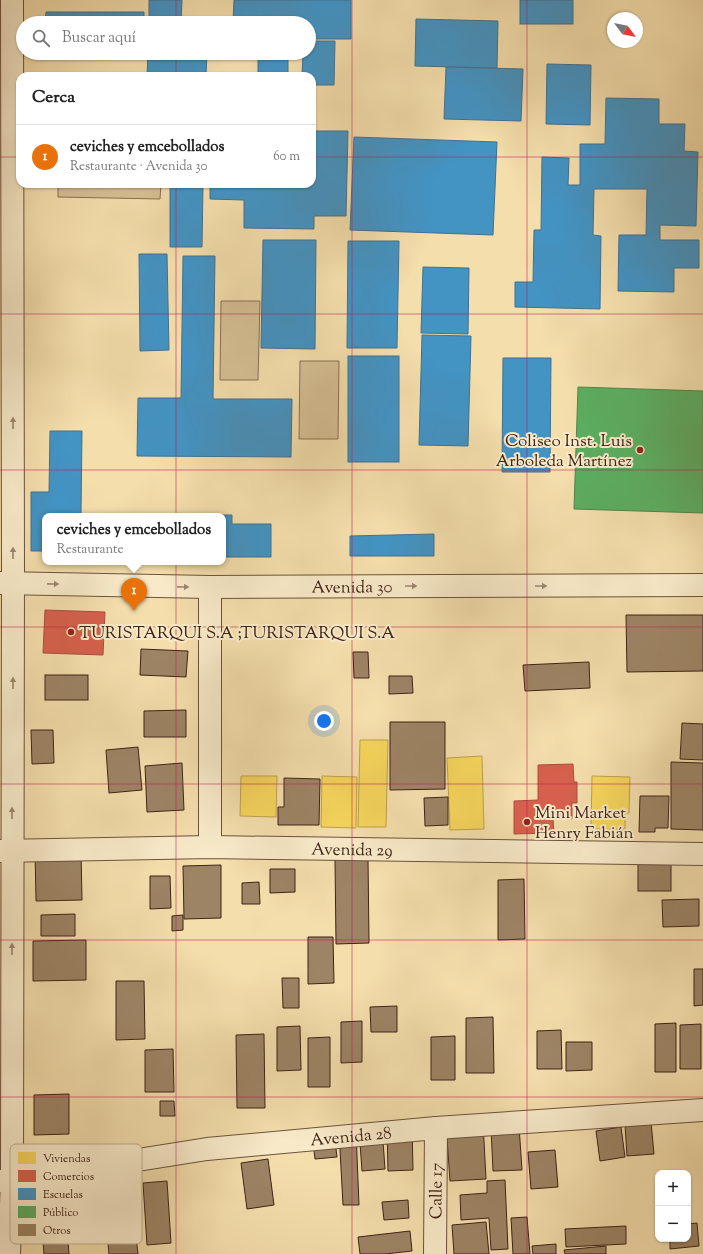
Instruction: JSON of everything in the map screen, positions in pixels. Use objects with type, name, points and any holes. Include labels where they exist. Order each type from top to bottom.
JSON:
[{"type":"street","points":[[9,1254],[6,1180],[6,583],[12,0]]},
{"type":"street","name":"Avenida 30","points":[[6,583],[210,587],[703,585]]},
{"type":"street","points":[[210,587],[210,847]]},
{"type":"street","name":"Avenida 29","points":[[6,852],[210,847],[703,854]]},
{"type":"street","name":"Avenida 28","points":[[142,1159],[207,1149],[436,1128],[703,1110]]},
{"type":"street","name":"Calle 17","points":[[435,1254],[436,1128]]},
{"type":"shaded area","points":[[58,188],[161,188],[160,199],[58,197]]},
{"type":"shaded area","points":[[221,301],[260,301],[258,380],[220,380]]},
{"type":"shaded area","points":[[300,361],[339,361],[338,439],[299,439]]},
{"type":"building: Viviendas","points":[[360,740],[388,740],[386,827],[358,827]]},
{"type":"building: Viviendas","points":[[482,756],[484,829],[450,830],[447,758]]},
{"type":"building: Viviendas","points":[[241,776],[277,776],[276,817],[240,816]]},
{"type":"building: Viviendas","points":[[322,776],[357,777],[356,828],[321,827]]},
{"type":"building: Viviendas","points":[[592,776],[630,777],[629,813],[625,813],[625,829],[591,829]]},
{"type":"building: Comercios","points":[[45,610],[105,612],[103,655],[43,653]]},
{"type":"building: Comercios","points":[[573,764],[574,782],[577,782],[577,803],[572,803],[572,819],[553,819],[554,833],[514,834],[514,801],[538,800],[538,765]]},
{"type":"building: Escuelas","points":[[149,0],[182,0],[181,16],[149,16]]},
{"type":"building: Escuelas","points":[[234,0],[351,0],[351,39],[316,39],[316,16],[233,16]]},
{"type":"building: Escuelas","points":[[520,0],[573,0],[573,24],[520,24]]},
{"type":"building: Escuelas","points":[[46,12],[144,12],[144,16],[46,16]]},
{"type":"building: Escuelas","points":[[416,19],[498,21],[497,68],[415,66]]},
{"type":"building: Escuelas","points":[[316,41],[335,41],[334,85],[316,85],[316,72],[302,72],[303,60],[316,60]]},
{"type":"building: Escuelas","points":[[148,60],[207,60],[206,72],[147,72]]},
{"type":"building: Escuelas","points":[[258,60],[288,60],[288,72],[258,72]]},
{"type":"building: Escuelas","points":[[547,64],[591,65],[590,125],[546,124]]},
{"type":"building: Escuelas","points":[[446,67],[523,69],[521,121],[444,119]]},
{"type":"building: Escuelas","points":[[606,98],[659,99],[659,124],[685,124],[684,151],[698,152],[696,226],[660,225],[660,240],[699,240],[699,268],[674,268],[674,292],[618,291],[619,235],[646,235],[647,189],[594,189],[593,235],[601,236],[600,309],[515,307],[515,282],[533,282],[534,230],[541,230],[542,157],[569,158],[568,185],[580,185],[580,144],[605,144]]},
{"type":"building: Escuelas","points":[[316,131],[348,131],[346,216],[314,216],[314,229],[244,228],[244,200],[210,199],[210,188],[316,188]]},
{"type":"building: Escuelas","points":[[354,137],[497,142],[493,235],[350,230]]},
{"type":"building: Escuelas","points":[[170,188],[203,188],[202,247],[170,247]]},
{"type":"building: Escuelas","points":[[263,240],[316,240],[315,349],[261,348]]},
{"type":"building: Escuelas","points":[[348,241],[399,241],[397,348],[347,348]]},
{"type":"building: Escuelas","points":[[139,254],[167,254],[169,350],[140,351]]},
{"type":"building: Escuelas","points":[[183,256],[215,256],[213,399],[292,399],[291,457],[137,456],[138,398],[181,398]]},
{"type":"building: Escuelas","points":[[423,267],[469,268],[468,334],[421,333]]},
{"type":"building: Escuelas","points":[[422,335],[471,336],[468,446],[419,445]]},
{"type":"building: Escuelas","points":[[348,356],[399,356],[399,462],[348,462]]},
{"type":"building: Escuelas","points":[[503,358],[551,358],[550,472],[502,472]]},
{"type":"building: Escuelas","points":[[50,431],[82,431],[81,513],[42,513],[42,551],[31,551],[31,492],[49,492]]},
{"type":"building: Escuelas","points":[[226,515],[232,515],[232,524],[271,524],[271,557],[226,557]]},
{"type":"building: Escuelas","points":[[434,534],[434,556],[350,556],[350,536]]},
{"type":"building: Público","name":"Coliseo Inst. Luis Arboleda Martínez","points":[[578,387],[703,391],[703,513],[574,509]]},
{"type":"building: Otros","points":[[626,615],[703,615],[703,671],[627,672]]},
{"type":"building: Otros","points":[[141,649],[188,651],[186,677],[140,675]]},
{"type":"building: Otros","points":[[353,652],[368,652],[369,678],[354,678]]},
{"type":"building: Otros","points":[[589,662],[590,688],[525,691],[523,665]]},
{"type":"building: Otros","points":[[45,675],[88,675],[88,700],[45,700]]},
{"type":"building: Otros","points":[[389,676],[412,676],[413,693],[389,694]]},
{"type":"building: Otros","points":[[186,710],[186,737],[144,737],[144,711]]},
{"type":"building: Otros","points":[[390,722],[445,722],[445,789],[390,790]]},
{"type":"building: Otros","points":[[682,723],[703,724],[703,760],[680,759]]},
{"type":"building: Otros","points":[[31,730],[53,730],[54,763],[32,764]]},
{"type":"building: Otros","points":[[138,747],[142,790],[109,793],[106,750]]},
{"type":"building: Otros","points":[[671,762],[703,763],[703,830],[671,829]]},
{"type":"building: Otros","points":[[182,763],[184,810],[147,812],[145,766]]},
{"type":"building: Otros","points":[[284,778],[320,779],[319,825],[278,825],[278,807],[284,807]]},
{"type":"building: Otros","points":[[640,796],[669,796],[668,828],[655,828],[655,832],[639,832]]},
{"type":"building: Otros","points":[[448,797],[448,825],[425,826],[424,798]]},
{"type":"building: Otros","points":[[81,850],[82,900],[36,901],[35,851]]},
{"type":"building: Otros","points":[[638,857],[671,857],[671,891],[638,891]]},
{"type":"building: Otros","points":[[368,858],[369,943],[336,944],[335,859]]},
{"type":"building: Otros","points":[[221,865],[221,918],[184,919],[183,866]]},
{"type":"building: Otros","points":[[270,869],[295,869],[295,892],[270,893]]},
{"type":"building: Otros","points":[[150,876],[170,876],[171,908],[150,909]]},
{"type":"building: Otros","points":[[524,879],[525,939],[498,940],[498,880]]},
{"type":"building: Otros","points":[[259,882],[260,904],[242,904],[242,883]]},
{"type":"building: Otros","points":[[699,899],[699,926],[663,927],[662,900]]},
{"type":"building: Otros","points":[[75,914],[75,936],[41,936],[41,915]]},
{"type":"building: Otros","points":[[183,915],[183,930],[172,931],[172,916]]},
{"type":"building: Otros","points":[[308,937],[333,937],[334,983],[308,984]]},
{"type":"building: Otros","points":[[86,940],[86,980],[33,981],[33,941]]},
{"type":"building: Otros","points":[[694,969],[703,969],[703,1005],[694,1006]]},
{"type":"building: Otros","points":[[282,978],[299,978],[299,1008],[283,1008]]},
{"type":"building: Otros","points":[[116,981],[144,981],[145,1039],[116,1040]]},
{"type":"building: Otros","points":[[397,1006],[397,1032],[371,1032],[370,1007]]},
{"type":"building: Otros","points":[[493,1017],[494,1073],[466,1073],[466,1018]]},
{"type":"building: Otros","points":[[362,1021],[362,1062],[341,1063],[341,1022]]},
{"type":"building: Otros","points":[[676,1023],[676,1072],[655,1072],[655,1024]]},
{"type":"building: Otros","points":[[701,1024],[701,1069],[680,1069],[680,1025]]},
{"type":"building: Otros","points":[[300,1026],[301,1070],[277,1071],[277,1027]]},
{"type":"building: Otros","points":[[561,1030],[562,1069],[537,1069],[537,1031]]},
{"type":"building: Otros","points":[[264,1034],[265,1108],[237,1108],[236,1035]]},
{"type":"building: Otros","points":[[455,1036],[455,1080],[431,1080],[431,1037]]},
{"type":"building: Otros","points":[[330,1037],[330,1087],[308,1087],[308,1038]]},
{"type":"building: Otros","points":[[566,1042],[592,1042],[592,1070],[566,1071]]},
{"type":"building: Otros","points":[[173,1049],[174,1092],[145,1092],[145,1050]]},
{"type":"building: Otros","points":[[69,1094],[69,1134],[34,1135],[34,1095]]},
{"type":"building: Otros","points":[[160,1101],[174,1101],[175,1116],[160,1116]]},
{"type":"building: Otros","points":[[483,1122],[486,1179],[450,1181],[446,1124]]},
{"type":"building: Otros","points":[[651,1122],[654,1154],[627,1156],[625,1125]]},
{"type":"building: Otros","points":[[412,1125],[413,1170],[388,1171],[387,1126]]},
{"type":"building: Otros","points":[[519,1126],[522,1170],[493,1171],[491,1128]]},
{"type":"building: Otros","points":[[382,1127],[385,1169],[362,1171],[359,1129]]},
{"type":"building: Otros","points":[[621,1127],[625,1157],[600,1161],[596,1131]]},
{"type":"building: Otros","points":[[339,1131],[356,1131],[359,1205],[343,1205]]},
{"type":"building: Otros","points":[[335,1141],[337,1157],[315,1159],[313,1143]]},
{"type":"building: Otros","points":[[555,1150],[558,1187],[531,1189],[528,1152]]},
{"type":"building: Otros","points":[[268,1159],[274,1205],[247,1209],[241,1163]]},
{"type":"building: Otros","points":[[505,1180],[508,1249],[491,1250],[489,1218],[461,1220],[460,1195],[487,1193],[487,1181]]},
{"type":"building: Otros","points":[[167,1181],[171,1243],[147,1245],[143,1183]]},
{"type":"building: Otros","points":[[408,1200],[409,1218],[384,1220],[382,1202]]},
{"type":"building: Otros","points":[[527,1217],[530,1254],[513,1254],[511,1218]]},
{"type":"building: Otros","points":[[486,1222],[489,1254],[454,1254],[452,1225]]},
{"type":"building: Otros","points":[[697,1223],[699,1246],[670,1249],[670,1242],[691,1242],[691,1224]]},
{"type":"building: Otros","points":[[626,1226],[626,1244],[566,1247],[565,1229]]},
{"type":"building: Otros","points":[[410,1231],[412,1251],[385,1254],[360,1254],[358,1237]]},
{"type":"building: Otros","points":[[43,1244],[68,1244],[69,1254],[44,1254]]},
{"type":"building: Otros","points":[[108,1244],[137,1244],[138,1254],[109,1254]]},
{"type":"building: Otros","points":[[556,1244],[556,1254],[533,1254],[532,1246]]},
{"type":"building: Otros","points":[[606,1246],[606,1254],[565,1254],[564,1250]]},
{"type":"place","name":"Coliseo Inst. Luis Arboleda Martínez","points":[[640,450]]},
{"type":"place","name":"ceviches y emcebollados","points":[[134,611]]},
{"type":"place","name":"TURISTARQUI S.A ;TURISTARQUI S.A","points":[[71,632]]},
{"type":"place","name":"Mini Market Henry Fabián","points":[[527,822]]}]
